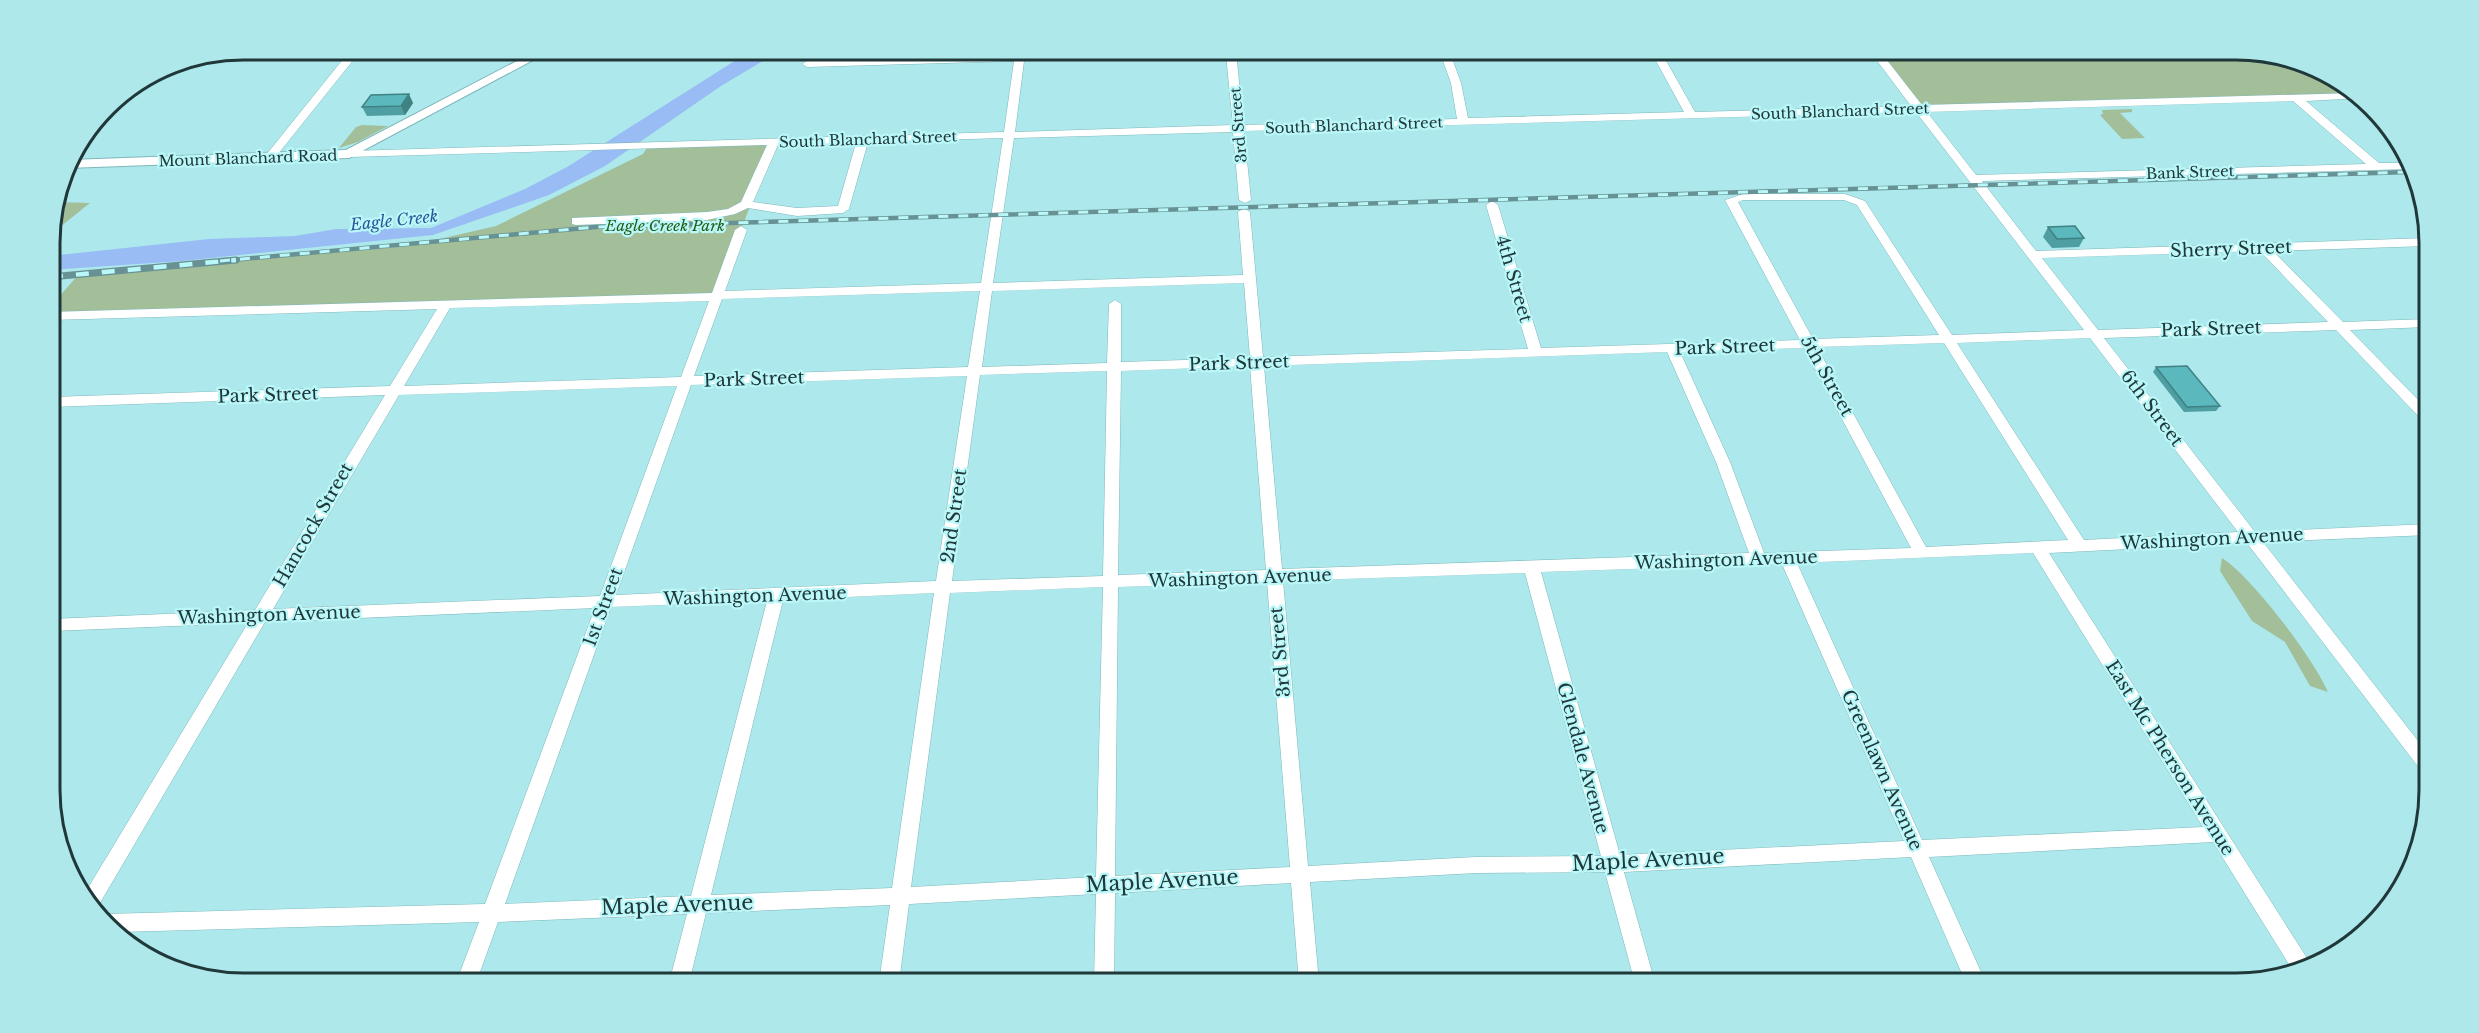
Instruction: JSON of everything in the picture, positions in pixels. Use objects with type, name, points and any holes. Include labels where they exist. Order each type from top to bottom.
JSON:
[{"type":"main road","name":"Mount Blanchard Road","points":[[78,164],[349,154],[527,60]]},
{"type":"street","points":[[270,157],[348,60]]},
{"type":"street","points":[[807,64],[893,60]]},
{"type":"street","name":"2nd Street","points":[[890,973],[943,587],[1020,60]]},
{"type":"street","name":"3rd Street","points":[[1232,60],[1308,973]]},
{"type":"street","points":[[1448,60],[1456,83],[1463,122]]},
{"type":"street","points":[[1661,60],[1691,115]]},
{"type":"street","name":"6th Street","points":[[1882,60],[2035,255],[2419,755]]},
{"type":"street","points":[[1902,86],[1928,99],[1961,108]]},
{"type":"street","name":"South Blanchard Street","points":[[349,154],[2345,96]]},
{"type":"street","points":[[2295,98],[2376,166]]},
{"type":"street","points":[[576,221],[707,216],[731,212],[746,204],[797,212],[843,209],[863,139]]},
{"type":"street","points":[[746,204],[774,142]]},
{"type":"street","name":"Bank Street","points":[[1975,178],[2402,166]]},
{"type":"street","name":"5th Street","points":[[1922,553],[1731,200],[1754,197],[1845,197],[1862,203],[1945,338]]},
{"type":"street","name":"4th Street","points":[[1492,205],[1536,353]]},
{"type":"street","name":"1st Street","points":[[469,973],[741,230]]},
{"type":"street","name":"Sherry Street","points":[[2035,255],[2419,242]]},
{"type":"street","points":[[2264,248],[2419,409]]},
{"type":"street","points":[[60,316],[1249,279]]},
{"type":"street","name":"Hancock Street","points":[[94,896],[392,391],[446,304]]},
{"type":"street","points":[[1104,973],[1115,304]]},
{"type":"street","name":"Park Street","points":[[60,402],[2419,323]]},
{"type":"street","points":[[1945,338],[2079,545]]},
{"type":"street","points":[[1672,349],[1723,462],[1758,558]]},
{"type":"street","name":"Washington Avenue","points":[[60,625],[776,596],[943,587],[1922,553],[2419,529]]},
{"type":"street","name":"East Mc Pherson Avenue","points":[[2037,547],[2299,962]]},
{"type":"street","name":"Greenlawn Avenue","points":[[1787,557],[1972,973]]},
{"type":"street","name":"Glendale Avenue","points":[[1532,568],[1642,973]]},
{"type":"street","points":[[682,973],[776,596]]},
{"type":"street","name":"Maple Avenue","points":[[117,923],[491,913],[902,896],[1107,883],[1476,866],[1612,864],[2218,834]]},
{"type":"green space","points":[[1882,60],[2236,60],[2272,64],[2295,70],[2317,79],[2345,96],[1921,109]]},
{"type":"green space","points":[[2132,109],[2132,112],[2120,113],[2145,138],[2122,139],[2100,115],[2103,114],[2102,110]]},
{"type":"green space","points":[[362,125],[388,126],[358,142],[339,148],[356,127]]},
{"type":"green space","name":"Eagle Creek Park","points":[[774,142],[716,297],[60,316],[60,296],[79,274],[409,246],[496,226],[643,154],[648,146]]},
{"type":"green space","points":[[65,202],[90,203],[61,226]]},
{"type":"green space","points":[[2222,558],[2250,583],[2281,620],[2328,692],[2310,686],[2285,642],[2252,621],[2220,571]]},
{"type":"water","points":[[736,60],[764,60],[721,86],[605,166],[549,195],[433,235],[182,261],[60,269],[60,255],[209,239],[295,236],[336,229],[431,228],[525,189],[567,167]]},
{"type":"building","points":[[409,94],[401,106],[362,107],[371,95]]},
{"type":"building","points":[[2075,226],[2084,238],[2057,239],[2048,227]]},
{"type":"building","points":[[2187,366],[2220,406],[2187,407],[2156,367]]},
{"type":"railway","points":[[220,261],[596,227],[2405,172]]},
{"type":"railway","points":[[60,276],[236,260]]},
{"type":"water label","name":"Eagle Creek","points":[[394,220]]}]
